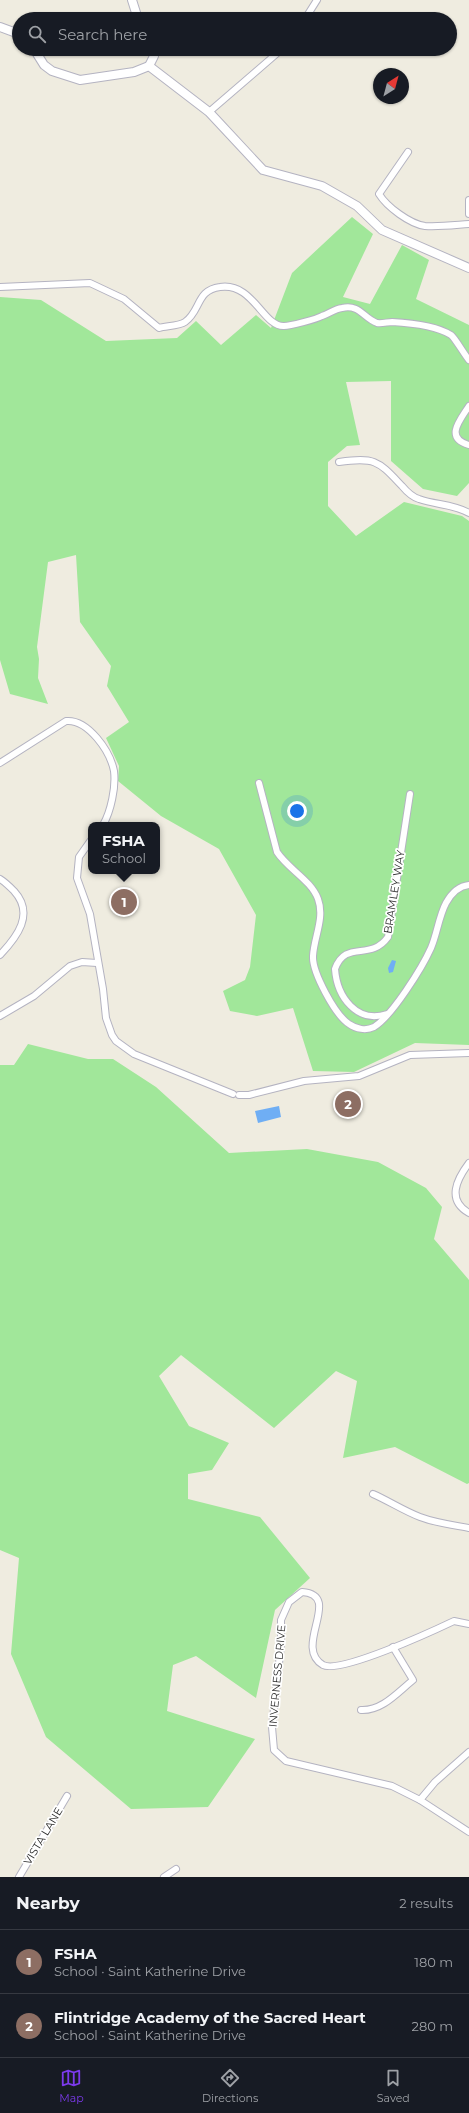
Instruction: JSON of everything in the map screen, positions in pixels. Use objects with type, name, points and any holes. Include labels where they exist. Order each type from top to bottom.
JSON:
[{"type":"street","points":[[132,0],[136,12]]},
{"type":"street","points":[[309,12],[317,0]]},
{"type":"street","points":[[0,27],[12,31]]},
{"type":"street","points":[[38,56],[44,65],[52,71],[80,80],[92,80],[103,76],[134,72],[149,66],[154,56]]},
{"type":"street","points":[[209,112],[274,56]]},
{"type":"street","points":[[149,66],[209,112],[263,170],[322,186],[357,206],[382,230],[469,268]]},
{"type":"street","points":[[408,152],[379,194],[384,201],[390,207],[423,226],[469,224]]},
{"type":"street","points":[[469,200],[469,214]]},
{"type":"street","points":[[0,287],[90,283],[124,299],[159,328],[185,322],[193,313],[198,302],[206,292],[219,287],[234,286],[245,293],[271,321],[283,327],[322,317],[342,308],[352,307],[377,322],[426,326],[442,331],[452,336],[469,360]]},
{"type":"street","points":[[469,406],[455,432],[457,438],[462,443],[469,445]]},
{"type":"street","points":[[339,462],[361,459],[373,461],[382,465],[410,494],[418,499],[458,507],[469,513]]},
{"type":"street","points":[[0,763],[66,721],[73,721],[86,726],[107,753],[114,771],[112,799],[109,814],[105,822]]},
{"type":"street","points":[[259,783],[277,852],[313,890],[317,897],[321,913],[313,962],[330,1001],[344,1020],[362,1029],[374,1027],[388,1013],[422,966],[431,948],[446,904],[456,890],[469,884]]},
{"type":"street","name":"BRAMLEY WAY","points":[[388,1013],[370,1016],[356,1012],[344,998],[338,986],[335,969],[344,955],[355,951],[372,950],[384,942],[388,937],[410,794]]},
{"type":"street","points":[[88,844],[79,857],[76,872],[78,885],[90,914],[97,963],[103,989],[106,1018],[116,1041],[134,1054],[236,1094],[249,1095],[304,1081],[359,1076],[410,1055],[420,1053],[469,1053]]},
{"type":"street","points":[[0,879],[18,897],[24,913],[20,929],[0,955]]},
{"type":"street","points":[[0,1016],[34,996],[70,966],[82,962],[97,963]]},
{"type":"street","points":[[469,1163],[459,1177],[455,1190],[457,1201],[469,1213]]},
{"type":"street","points":[[373,1494],[392,1502],[419,1517],[433,1522],[469,1528]]},
{"type":"street","name":"INVERNESS DRIVE","points":[[469,1624],[454,1621],[393,1647],[339,1666],[329,1667],[321,1664],[314,1654],[312,1646],[313,1633],[320,1610],[320,1603],[315,1597],[308,1593],[302,1592],[294,1596],[281,1620],[281,1645],[272,1727],[274,1750],[278,1755],[293,1763],[392,1786],[420,1800],[469,1832]]},
{"type":"street","points":[[361,1710],[369,1711],[380,1707],[413,1680],[393,1647]]},
{"type":"street","points":[[420,1800],[435,1782],[469,1752]]},
{"type":"street","name":"VISTA LANE","points":[[19,1877],[67,1796]]},
{"type":"street","points":[[164,1877],[176,1869]]},
{"type":"green space","points":[[352,217],[373,234],[343,297],[370,304],[402,245],[429,260],[416,299],[469,325],[469,483],[457,496],[423,489],[391,461],[391,381],[346,382],[360,445],[347,446],[328,462],[328,506],[356,536],[404,502],[462,516],[469,521],[469,1045],[415,1043],[354,1072],[313,1071],[293,1008],[257,1016],[230,1011],[223,991],[245,980],[250,967],[256,915],[219,849],[161,816],[118,781],[119,766],[106,738],[129,722],[107,686],[111,666],[80,622],[76,555],[48,562],[37,647],[39,659],[38,678],[48,704],[10,694],[0,660],[0,297],[41,300],[106,341],[177,338],[196,321],[221,345],[256,315],[271,328],[292,273]]},
{"type":"green space","points":[[28,1044],[88,1059],[113,1059],[156,1087],[229,1153],[307,1149],[378,1162],[426,1188],[442,1207],[434,1239],[469,1280],[469,1483],[467,1484],[395,1447],[343,1458],[357,1381],[336,1371],[274,1428],[181,1355],[159,1376],[189,1426],[229,1443],[212,1470],[188,1474],[188,1499],[260,1517],[310,1578],[275,1610],[256,1698],[196,1656],[173,1665],[167,1711],[255,1739],[208,1807],[131,1809],[46,1737],[11,1654],[19,1558],[0,1550],[0,1065],[14,1065]]},
{"type":"water","points":[[392,960],[396,961],[393,972],[389,973],[388,968]]},
{"type":"water","points":[[279,1106],[281,1117],[258,1123],[255,1111]]},
{"type":"place","name":"FSHA","points":[[124,902]]},
{"type":"place","name":"Flintridge Academy of the Sacred Heart","points":[[348,1104]]}]
